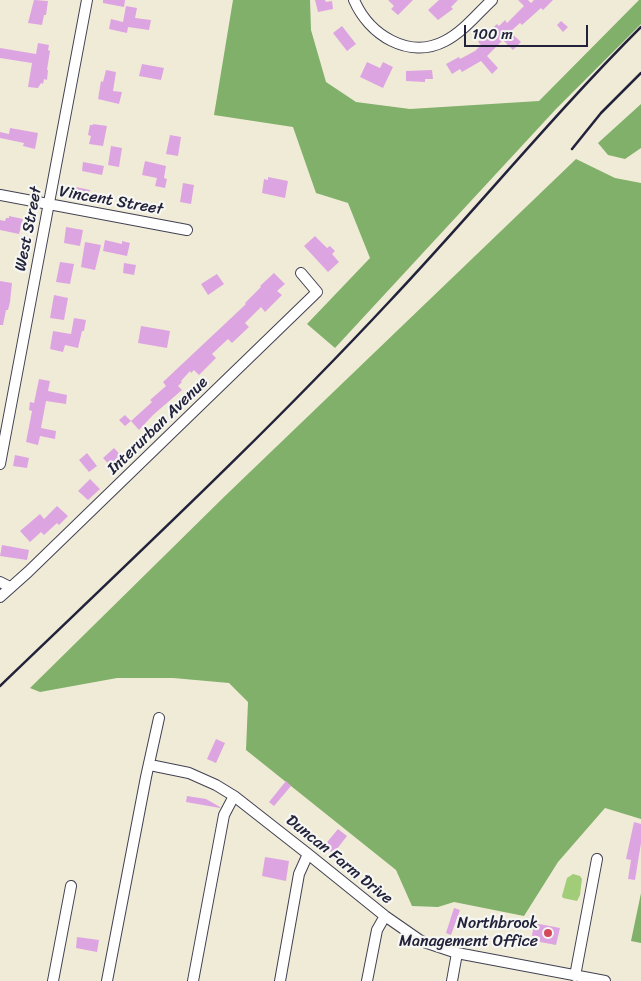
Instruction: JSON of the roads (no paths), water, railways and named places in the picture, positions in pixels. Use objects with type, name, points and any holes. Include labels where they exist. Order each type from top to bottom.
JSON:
[{"type":"street","name":"West Street","points":[[0,464],[87,0]]},
{"type":"street","points":[[354,0],[365,19],[377,32],[398,44],[423,48],[435,46],[452,38],[492,0]]},
{"type":"street","name":"Vincent Street","points":[[0,195],[187,230]]},
{"type":"street","name":"Interurban Avenue","points":[[0,597],[317,292],[300,273]]},
{"type":"street","points":[[0,582],[10,587]]},
{"type":"street","points":[[107,981],[159,718]]},
{"type":"street","name":"Duncan Farm Drive","points":[[150,765],[199,776],[234,796],[385,916],[421,941],[457,953],[605,981]]},
{"type":"street","points":[[193,981],[224,815],[234,796]]},
{"type":"street","points":[[280,981],[299,874],[308,854]]},
{"type":"street","points":[[575,976],[596,859]]},
{"type":"street","points":[[53,981],[71,886]]},
{"type":"street","points":[[367,981],[376,930],[385,916]]},
{"type":"street","points":[[452,981],[457,953]]},
{"type":"street","points":[[541,981],[543,970]]},
{"type":"railway","points":[[0,686],[197,497],[341,352],[420,269],[576,94],[641,27]]},
{"type":"railway","points":[[572,149],[601,113],[641,73]]},
{"type":"place","name":"Northbrook Management Office","points":[[548,933]]}]
